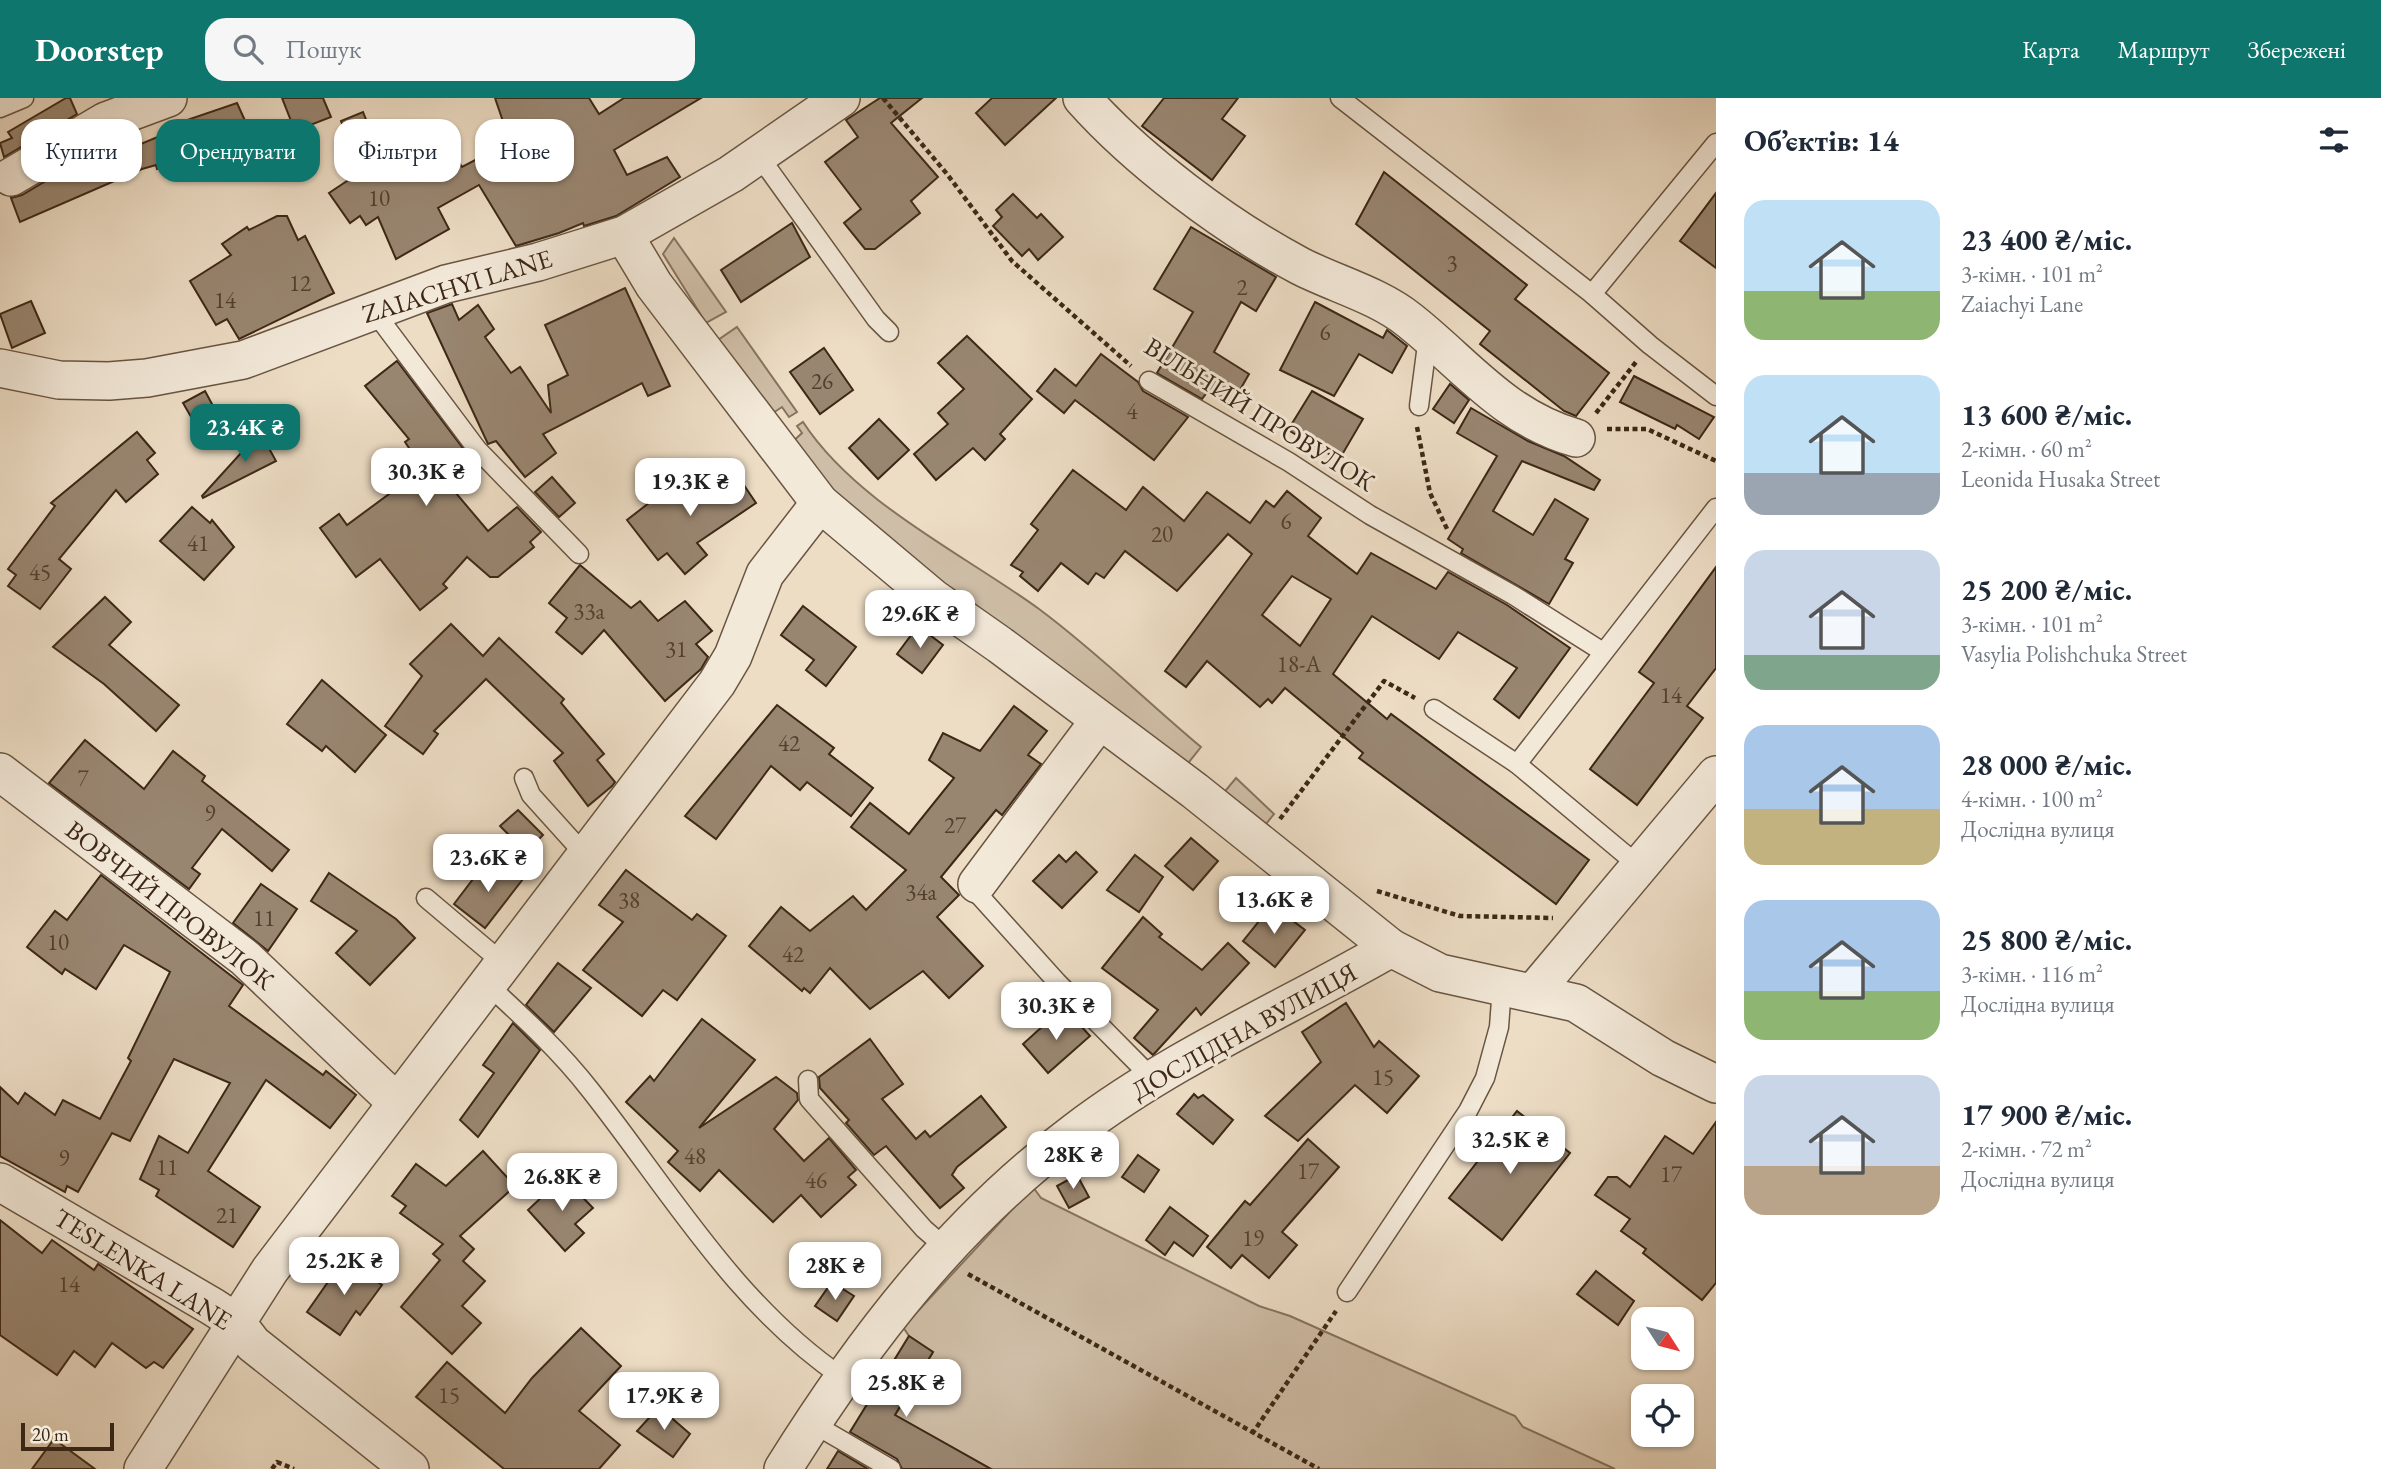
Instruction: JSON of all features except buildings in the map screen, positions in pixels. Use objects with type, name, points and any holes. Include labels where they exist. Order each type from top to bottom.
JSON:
[{"type":"street","points":[[11,177],[97,110],[168,98]]},
{"type":"street","name":"ZAIACHYI LANE","points":[[0,368],[59,380],[108,381],[147,378],[243,360],[446,284],[538,262],[624,234],[759,156],[841,98]]},
{"type":"street","points":[[1082,98],[1172,181],[1218,214],[1282,256],[1395,310],[1466,373],[1511,406],[1551,431],[1576,438]]},
{"type":"street","points":[[624,234],[654,285],[820,503],[933,598],[1000,645],[1262,844],[1391,948],[1440,973],[1576,1003],[1663,1058],[1716,1084]]},
{"type":"street","points":[[143,1469],[270,1270],[726,670],[765,574],[820,503]]},
{"type":"street","points":[[977,884],[1099,722]]},
{"type":"street","name":"ВОВЧИЙ ПРОВУЛОК","points":[[0,772],[245,958],[396,1102]]},
{"type":"street","points":[[1518,990],[1639,866],[1716,775]]},
{"type":"street","name":"ДОСЛІДНА ВУЛИЦЯ","points":[[783,1469],[842,1377],[942,1252],[1009,1185],[1077,1130],[1154,1080],[1391,948]]},
{"type":"street","name":"TESLENKA LANE","points":[[0,1182],[236,1322],[253,1344],[410,1469]]},
{"type":"lane","points":[[0,108],[24,98]]},
{"type":"lane","points":[[1340,98],[1592,294],[1650,345],[1716,396]]},
{"type":"lane","points":[[1592,294],[1716,143]]},
{"type":"lane","points":[[759,156],[876,320],[889,332]]},
{"type":"lane","points":[[373,310],[477,449],[579,554]]},
{"type":"lane","points":[[1419,406],[1428,337]]},
{"type":"lane","name":"ВІЛЬНИЙ ПРОВУЛОК","points":[[1149,381],[1289,462],[1370,515],[1513,595],[1603,652]]},
{"type":"lane","points":[[1517,764],[1716,508]]},
{"type":"lane","points":[[1434,709],[1517,764],[1639,866]]},
{"type":"lane","points":[[524,778],[531,795],[586,856]]},
{"type":"lane","points":[[977,884],[977,893],[1021,943],[1154,1080]]},
{"type":"lane","points":[[426,898],[495,974],[545,1039],[590,1090],[692,1226],[756,1303],[804,1349],[842,1377]]},
{"type":"lane","points":[[1347,1293],[1446,1144],[1479,1089],[1499,1027],[1518,990]]},
{"type":"lane","points":[[808,1080],[809,1099],[924,1228],[942,1252]]},
{"type":"lane","points":[[811,1423],[891,1469]]},
{"type":"path","name":"ВІЛЬНИЙ ПРОВУЛОК","points":[[883,98],[947,174],[1022,273],[1149,381]]},
{"type":"path","points":[[1576,438],[1650,345]]},
{"type":"path","points":[[1419,406],[1416,428],[1430,493],[1450,536]]},
{"type":"path","points":[[1576,438],[1603,429],[1647,429],[1716,461]]},
{"type":"path","points":[[1262,844],[1384,681],[1434,709]]},
{"type":"path","points":[[1368,888],[1460,916],[1553,918],[1566,913]]},
{"type":"path","points":[[942,1252],[1054,1324],[1319,1469]]},
{"type":"path","points":[[1252,1434],[1347,1293]]},
{"type":"path","points":[[272,1469],[277,1462],[294,1469]]},
{"type":"shaded area","points":[[674,238],[726,312],[706,323],[663,254]]},
{"type":"shaded area","points":[[737,327],[797,412],[789,417],[782,407],[773,413],[718,340]]},
{"type":"shaded area","points":[[803,422],[825,451],[851,478],[912,525],[1009,588],[1060,625],[1201,747],[1185,767],[1051,670],[835,497],[791,443],[802,433],[797,426]]},
{"type":"shaded area","points":[[1236,778],[1274,814],[1262,829],[1221,796]]},
{"type":"shaded area","points":[[1033,1187],[1041,1198],[1259,1306],[1290,1316],[1515,1416],[1523,1427],[1615,1469],[991,1469],[895,1415],[933,1352],[909,1336],[903,1327]]}]
